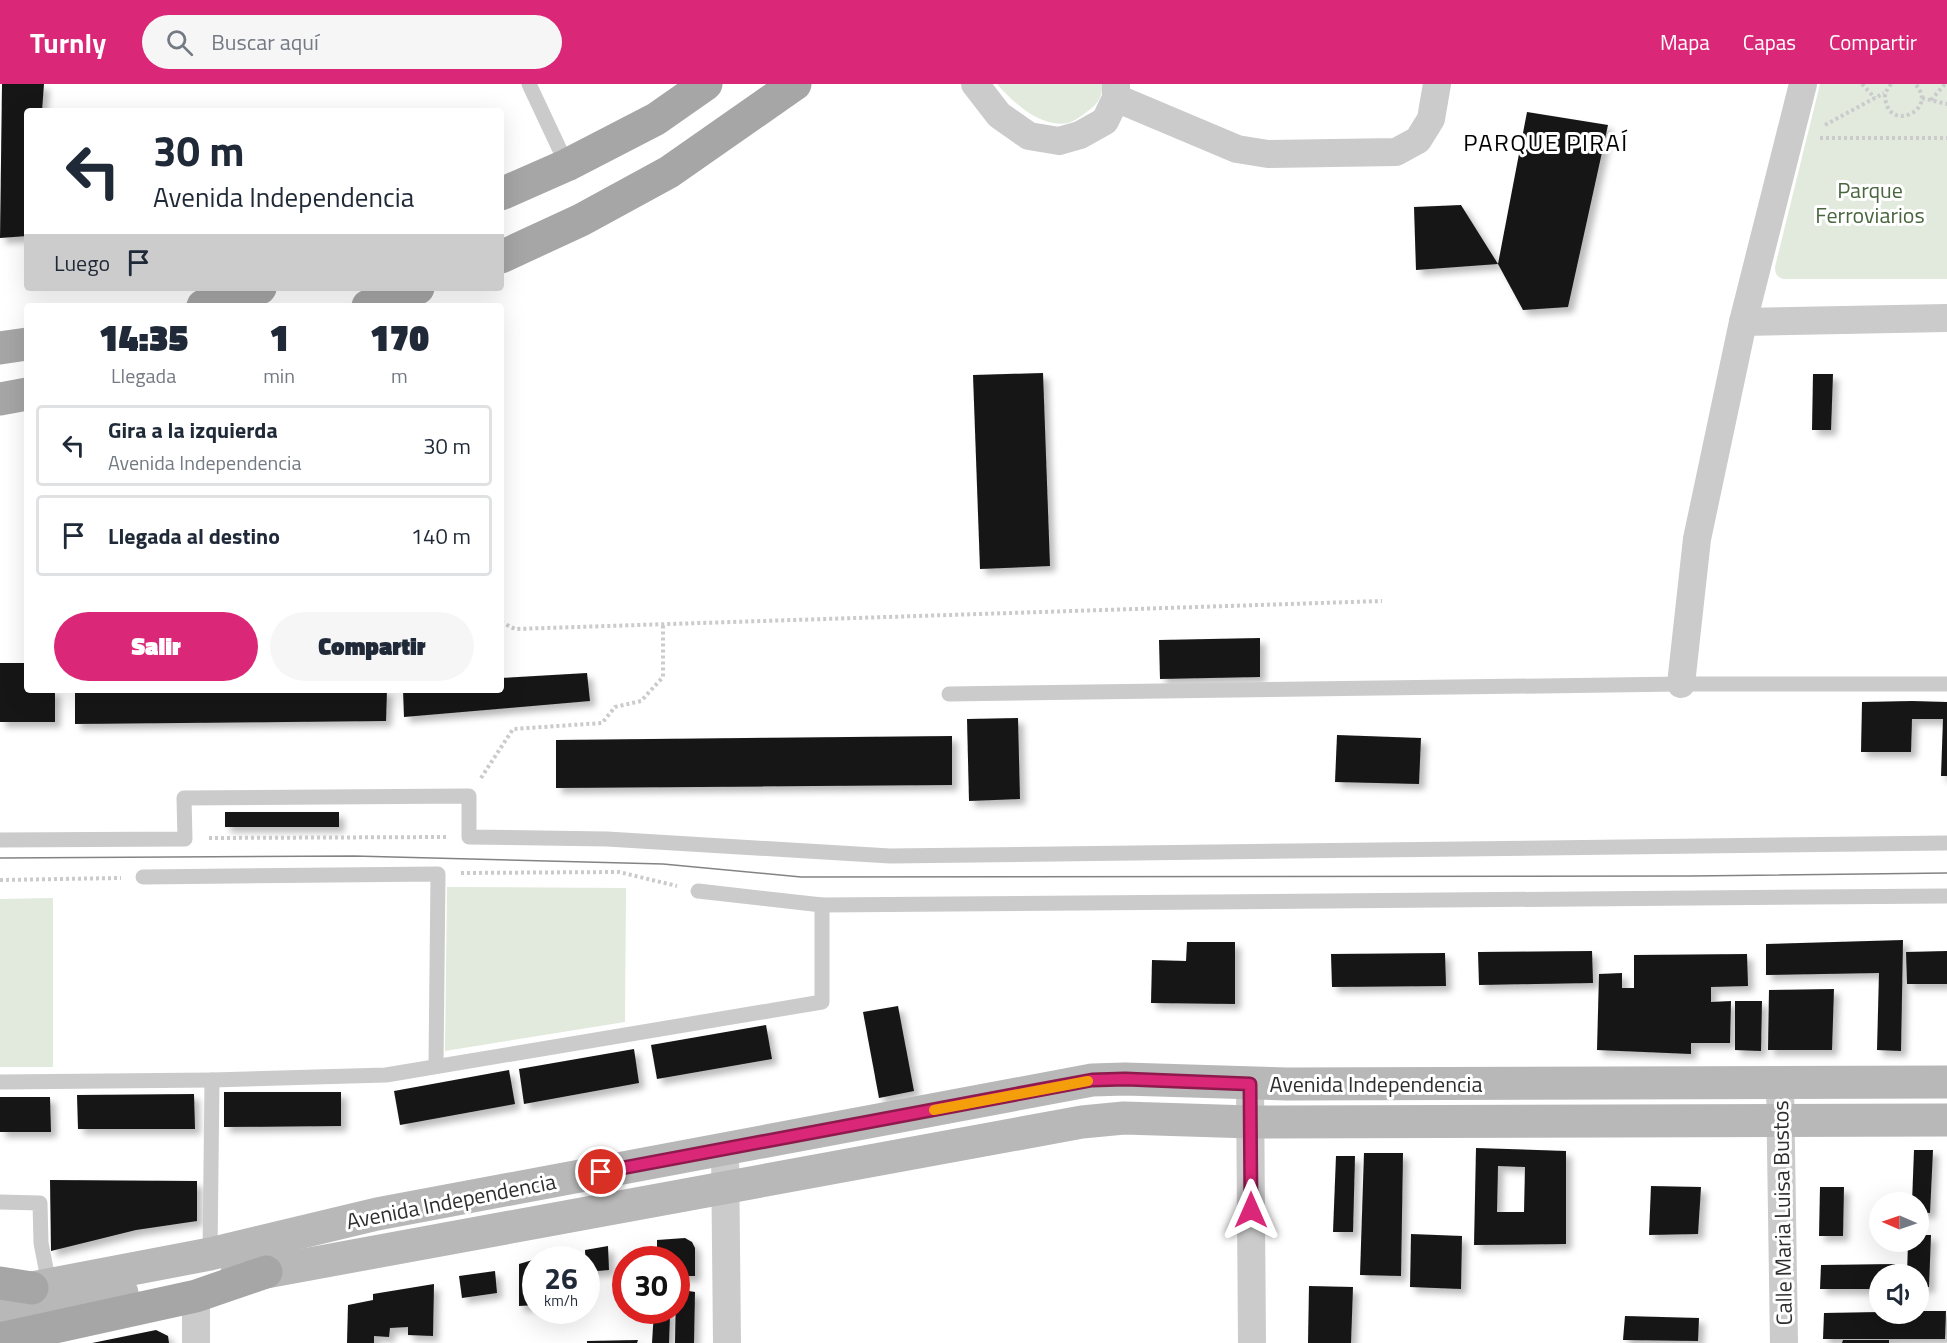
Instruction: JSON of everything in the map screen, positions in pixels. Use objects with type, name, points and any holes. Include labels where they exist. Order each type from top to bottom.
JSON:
[{"type":"main road","points":[[504,193],[567,165],[656,119],[706,84]]},
{"type":"main road","points":[[504,256],[581,220],[669,172],[795,84]]},
{"type":"main road","points":[[212,303],[250,291]]},
{"type":"main road","points":[[376,303],[410,291]]},
{"type":"main road","name":"Avenida Independencia","points":[[0,1302],[40,1286],[210,1254],[377,1214],[1092,1080],[1125,1079],[1250,1084],[1947,1082]]},
{"type":"main road","name":"Avenida Independencia","points":[[0,1318],[212,1274],[266,1272],[1082,1122],[1124,1118],[1251,1122],[1947,1120]]},
{"type":"main road","points":[[0,1339],[196,1296],[266,1272]]},
{"type":"main road","points":[[0,1282],[40,1286]]},
{"type":"street","points":[[975,84],[999,115],[1029,136],[1059,141],[1080,135],[1104,121],[1116,91],[1237,149],[1268,154],[1396,152],[1418,140],[1431,119],[1437,84]]},
{"type":"street","points":[[1681,684],[1697,539],[1743,322],[1802,134],[1803,84]]},
{"type":"street","points":[[1743,322],[1947,318]]},
{"type":"street","name":"Calle Maria Luisa Bustos","points":[[1780,1083],[1784,1343]]},
{"type":"street","points":[[1250,1084],[1252,1343]]},
{"type":"street","points":[[725,1149],[727,1343]]},
{"type":"street","points":[[196,1296],[196,1343]]},
{"type":"lane","points":[[529,84],[567,165]]},
{"type":"lane","points":[[1947,318],[1947,326]]},
{"type":"lane","points":[[949,694],[1681,684],[1947,684]]},
{"type":"lane","points":[[0,840],[185,839],[184,798],[469,796],[469,837],[607,839],[890,856],[1947,843]]},
{"type":"lane","points":[[143,877],[438,874],[436,1066]]},
{"type":"lane","points":[[698,891],[822,905],[1947,896]]},
{"type":"lane","points":[[0,1082],[212,1080],[386,1075],[822,1002],[822,905]]},
{"type":"lane","points":[[210,1254],[212,1080]]},
{"type":"lane","points":[[0,1202],[40,1203],[40,1286]]},
{"type":"path","points":[[1862,84],[1875,98]]},
{"type":"path","points":[[1802,134],[1885,93],[1891,84]]},
{"type":"path","points":[[1885,93],[1886,105],[1890,111],[1901,116],[1913,113],[1922,98],[1915,84]]},
{"type":"path","points":[[1931,100],[1944,84]]},
{"type":"path","points":[[1922,98],[1947,104]]},
{"type":"path","points":[[1802,134],[1947,138]]},
{"type":"path","points":[[504,623],[515,628],[1382,601]]},
{"type":"path","points":[[469,796],[513,729],[602,723],[615,706],[641,701],[663,676],[663,623]]},
{"type":"path","points":[[185,839],[469,837]]},
{"type":"path","points":[[438,874],[619,872],[698,891]]},
{"type":"path","points":[[0,880],[143,877]]},
{"type":"green space","points":[[997,84],[1102,84],[1102,92],[1097,103],[1079,118],[1058,124],[1047,122],[1028,112]]},
{"type":"green space","name":"Parque Ferroviarios","points":[[1820,84],[1947,84],[1947,279],[1783,279],[1775,272]]},
{"type":"green space","points":[[447,887],[626,888],[625,1022],[445,1051]]},
{"type":"green space","points":[[53,898],[53,1067],[0,1067],[0,899]]},
{"type":"building","points":[[2,84],[44,84],[42,108],[24,108],[24,236],[0,238]]},
{"type":"building","points":[[1527,112],[1608,125],[1568,307],[1523,310],[1498,264]]},
{"type":"building","points":[[1461,205],[1498,264],[1416,270],[1414,207]]},
{"type":"building","points":[[1043,373],[1050,566],[980,569],[973,375]]},
{"type":"building","points":[[1813,374],[1833,374],[1831,430],[1812,430]]},
{"type":"building","points":[[1260,638],[1260,677],[1160,679],[1159,640]]},
{"type":"building","points":[[0,663],[24,663],[24,693],[55,693],[55,722],[0,722]]},
{"type":"building","points":[[587,673],[590,701],[404,717],[403,693],[504,693],[504,678]]},
{"type":"building","points":[[75,693],[387,693],[386,721],[75,724]]},
{"type":"building","points":[[1862,702],[1947,702],[1947,776],[1941,776],[1943,719],[1912,719],[1911,752],[1861,752]]},
{"type":"building","points":[[1018,718],[1020,799],[969,801],[967,719]]},
{"type":"building","points":[[1337,735],[1421,738],[1419,784],[1335,782]]},
{"type":"building","points":[[952,736],[952,785],[556,788],[556,740]]},
{"type":"building","points":[[225,812],[339,812],[339,827],[225,827]]},
{"type":"building","points":[[1903,940],[1901,1051],[1877,1050],[1879,973],[1766,975],[1766,944]]},
{"type":"building","points":[[1187,942],[1235,942],[1235,1004],[1151,1003],[1152,960],[1186,961]]},
{"type":"building","points":[[1592,951],[1593,983],[1479,985],[1478,952]]},
{"type":"building","points":[[1947,951],[1947,984],[1907,984],[1906,952]]},
{"type":"building","points":[[1445,953],[1446,986],[1332,987],[1331,954]]},
{"type":"building","points":[[1747,954],[1748,986],[1711,987],[1711,1002],[1731,1001],[1730,1043],[1691,1043],[1691,1054],[1597,1050],[1599,974],[1622,973],[1622,988],[1634,988],[1634,955]]},
{"type":"building","points":[[1834,989],[1832,1050],[1768,1050],[1769,990]]},
{"type":"building","points":[[1735,1001],[1762,1001],[1761,1051],[1735,1050]]},
{"type":"building","points":[[898,1006],[914,1091],[879,1098],[863,1012]]},
{"type":"building","points":[[766,1025],[772,1059],[657,1079],[651,1045]]},
{"type":"building","points":[[634,1049],[639,1083],[524,1104],[519,1069]]},
{"type":"building","points":[[509,1070],[515,1104],[400,1125],[394,1091]]},
{"type":"building","points":[[224,1092],[341,1092],[341,1126],[224,1127]]},
{"type":"building","points":[[194,1094],[195,1129],[78,1129],[77,1095]]},
{"type":"building","points":[[0,1097],[50,1097],[51,1132],[0,1132]]},
{"type":"building","points":[[1476,1148],[1566,1151],[1566,1244],[1474,1245]],"holes":[[[1498,1166],[1525,1167],[1524,1212],[1497,1212]]]},
{"type":"building","points":[[1914,1150],[1933,1150],[1930,1213],[1929,1192],[1912,1192]]},
{"type":"building","points":[[1364,1153],[1403,1153],[1401,1276],[1360,1275]]},
{"type":"building","points":[[1336,1156],[1355,1156],[1353,1232],[1333,1232]]},
{"type":"building","points":[[50,1180],[197,1181],[197,1221],[136,1230],[51,1251]]},
{"type":"building","points":[[1651,1186],[1701,1187],[1698,1234],[1649,1235]]},
{"type":"building","points":[[1820,1187],[1844,1187],[1843,1236],[1819,1236]]},
{"type":"building","points":[[1411,1234],[1462,1236],[1461,1289],[1410,1287]]},
{"type":"building","points":[[1929,1235],[1931,1235],[1929,1287],[1929,1264],[1907,1264],[1908,1252],[1929,1252]]},
{"type":"building","points":[[685,1238],[692,1242],[695,1248],[695,1276],[690,1276],[690,1246],[657,1246],[657,1240]]},
{"type":"building","points":[[608,1246],[609,1270],[600,1271],[600,1247]]},
{"type":"building","points":[[522,1263],[522,1306],[519,1306],[519,1264]]},
{"type":"building","points":[[1869,1264],[1869,1289],[1820,1289],[1821,1265]]},
{"type":"building","points":[[495,1271],[497,1293],[462,1298],[459,1276]]},
{"type":"building","points":[[434,1284],[433,1336],[408,1335],[408,1327],[390,1328],[389,1337],[374,1336],[374,1343],[347,1343],[348,1305],[373,1300],[373,1294]]},
{"type":"building","points":[[1309,1286],[1353,1287],[1351,1343],[1308,1343]]},
{"type":"building","points":[[690,1291],[695,1292],[694,1343],[675,1343],[675,1324],[690,1324]]},
{"type":"building","points":[[1929,1311],[1946,1311],[1945,1339],[1823,1339],[1824,1313],[1869,1312],[1869,1324],[1929,1324]]},
{"type":"building","points":[[1625,1316],[1699,1318],[1698,1341],[1623,1340]]},
{"type":"building","points":[[653,1324],[670,1324],[669,1343],[652,1343]]},
{"type":"building","points":[[156,1330],[168,1336],[169,1343],[92,1343]]},
{"type":"building","points":[[638,1340],[637,1343],[587,1343],[587,1341]]},
{"type":"building","points":[[1843,1340],[1889,1340],[1889,1343],[1842,1343]]},
{"type":"tram line","points":[[0,858],[354,856],[663,864],[801,877],[1691,876],[1947,873]]},
{"type":"slow traffic","points":[[934,1110],[1088,1081]]},
{"type":"district","name":"PARQUE PIRAÍ","points":[[1546,142]]},
{"type":"route","points":[[601,1172],[1092,1080],[1125,1079],[1250,1084],[1251,1210]]}]
